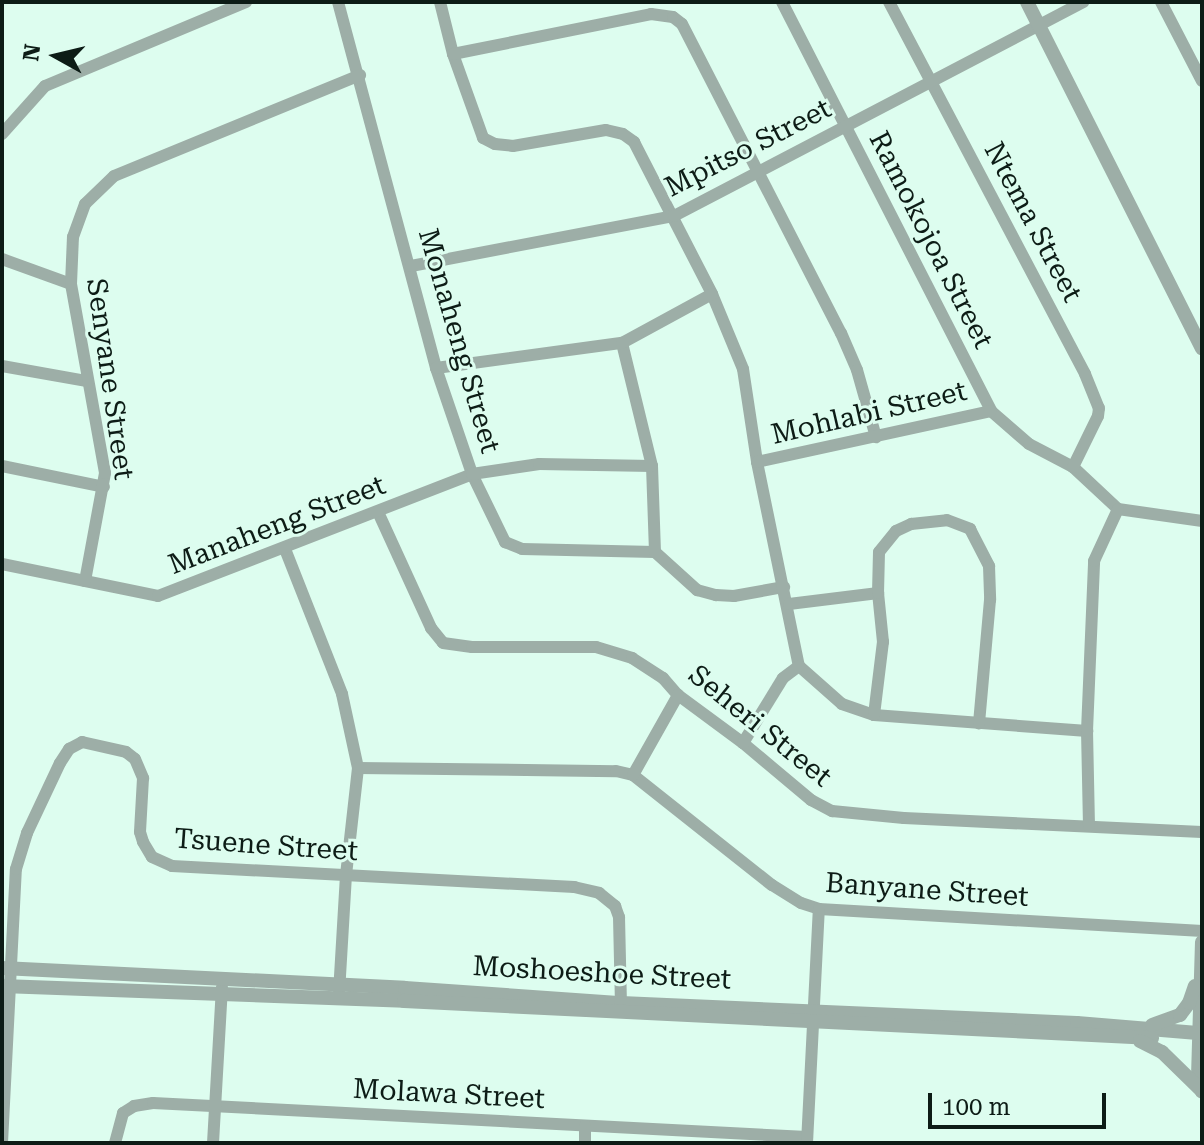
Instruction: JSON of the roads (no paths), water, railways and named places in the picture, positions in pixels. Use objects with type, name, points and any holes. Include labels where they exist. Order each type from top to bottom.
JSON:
[{"type":"street","name":"Monaheng Street","points":[[338,2],[436,368],[472,474],[500,533],[512,546],[568,551],[655,552]]},
{"type":"street","name":"Mohlabi Street","points":[[440,2],[453,54],[483,138],[495,144],[513,146],[590,131],[623,134],[634,142],[712,294],[743,369],[757,462],[789,604],[799,666]]},
{"type":"street","name":"Ramokojoa Street","points":[[782,2],[991,411],[1029,444],[1073,467]]},
{"type":"street","name":"Ntema Street","points":[[889,2],[1085,374],[1099,408],[1073,467]]},
{"type":"street","points":[[1027,2],[1202,348]]},
{"type":"street","name":"Mpitso Street","points":[[411,266],[674,216],[1083,2]]},
{"type":"street","points":[[1161,2],[1202,81]]},
{"type":"street","points":[[2,134],[45,86],[240,3]]},
{"type":"street","points":[[453,54],[651,14],[673,17],[682,24],[841,333],[857,370],[876,437]]},
{"type":"street","name":"Senyane Street","points":[[85,581],[104,487],[103,461],[86,381],[71,284],[70,259],[77,220],[100,186],[114,176],[360,75]]},
{"type":"street","points":[[2,259],[71,284]]},
{"type":"street","points":[[436,368],[622,343],[712,294]]},
{"type":"street","points":[[622,343],[652,466],[655,552],[697,590],[734,596],[784,587]]},
{"type":"street","points":[[2,366],[86,381]]},
{"type":"street","name":"Mohlabi Street","points":[[757,462],[991,411]]},
{"type":"street","name":"Manaheng Street","points":[[2,564],[158,596],[472,474],[539,464],[652,466]]},
{"type":"street","points":[[2,466],[104,487]]},
{"type":"street","points":[[1073,467],[1118,509],[1202,521]]},
{"type":"street","points":[[1089,826],[1087,731],[1094,561],[1118,509]]},
{"type":"street","name":"Seheri Street","points":[[378,512],[431,628],[443,643],[614,651],[645,665],[678,695],[743,743],[811,800],[832,811],[904,818],[1202,832]]},
{"type":"street","points":[[874,715],[883,642],[878,593],[879,552],[896,531],[911,524],[947,520],[970,529],[989,566],[990,600],[979,724]]},
{"type":"street","points":[[285,549],[342,694],[358,768],[346,875],[339,992]]},
{"type":"street","points":[[789,604],[878,593]]},
{"type":"street","points":[[743,743],[783,678],[799,666],[842,704],[874,715],[1087,731]]},
{"type":"street","points":[[358,768],[616,771],[633,775],[678,695]]},
{"type":"street","name":"Tsuene Street","points":[[2,1143],[6,969],[16,869],[27,833],[69,749],[82,742],[126,752],[135,759],[143,778],[140,832],[152,857],[172,866],[574,887],[599,893],[615,906],[619,917],[621,1003]]},
{"type":"street","name":"Banyane Street","points":[[633,775],[772,885],[801,903],[819,909],[1202,931]]},
{"type":"street","points":[[807,1140],[811,1015],[819,909]]},
{"type":"street","points":[[1202,942],[1198,1036],[1202,1091]]},
{"type":"street","points":[[1132,1033],[1180,1015],[1189,1003],[1201,966]]},
{"type":"street","name":"Moshoeshoe Street","points":[[6,969],[222,988]]},
{"type":"street","name":"Moshoeshoe Street","points":[[6,987],[222,988],[621,1003],[1198,1036]]},
{"type":"street","points":[[213,1143],[222,988]]},
{"type":"street","name":"Moshoeshoe Street","points":[[339,992],[811,1015]]},
{"type":"street","points":[[1132,1033],[1162,1052],[1202,1091]]},
{"type":"street","name":"Molawa Street","points":[[115,1143],[123,1113],[134,1106],[214,1105],[807,1140]]},
{"type":"street","points":[[585,1126],[585,1143]]}]
